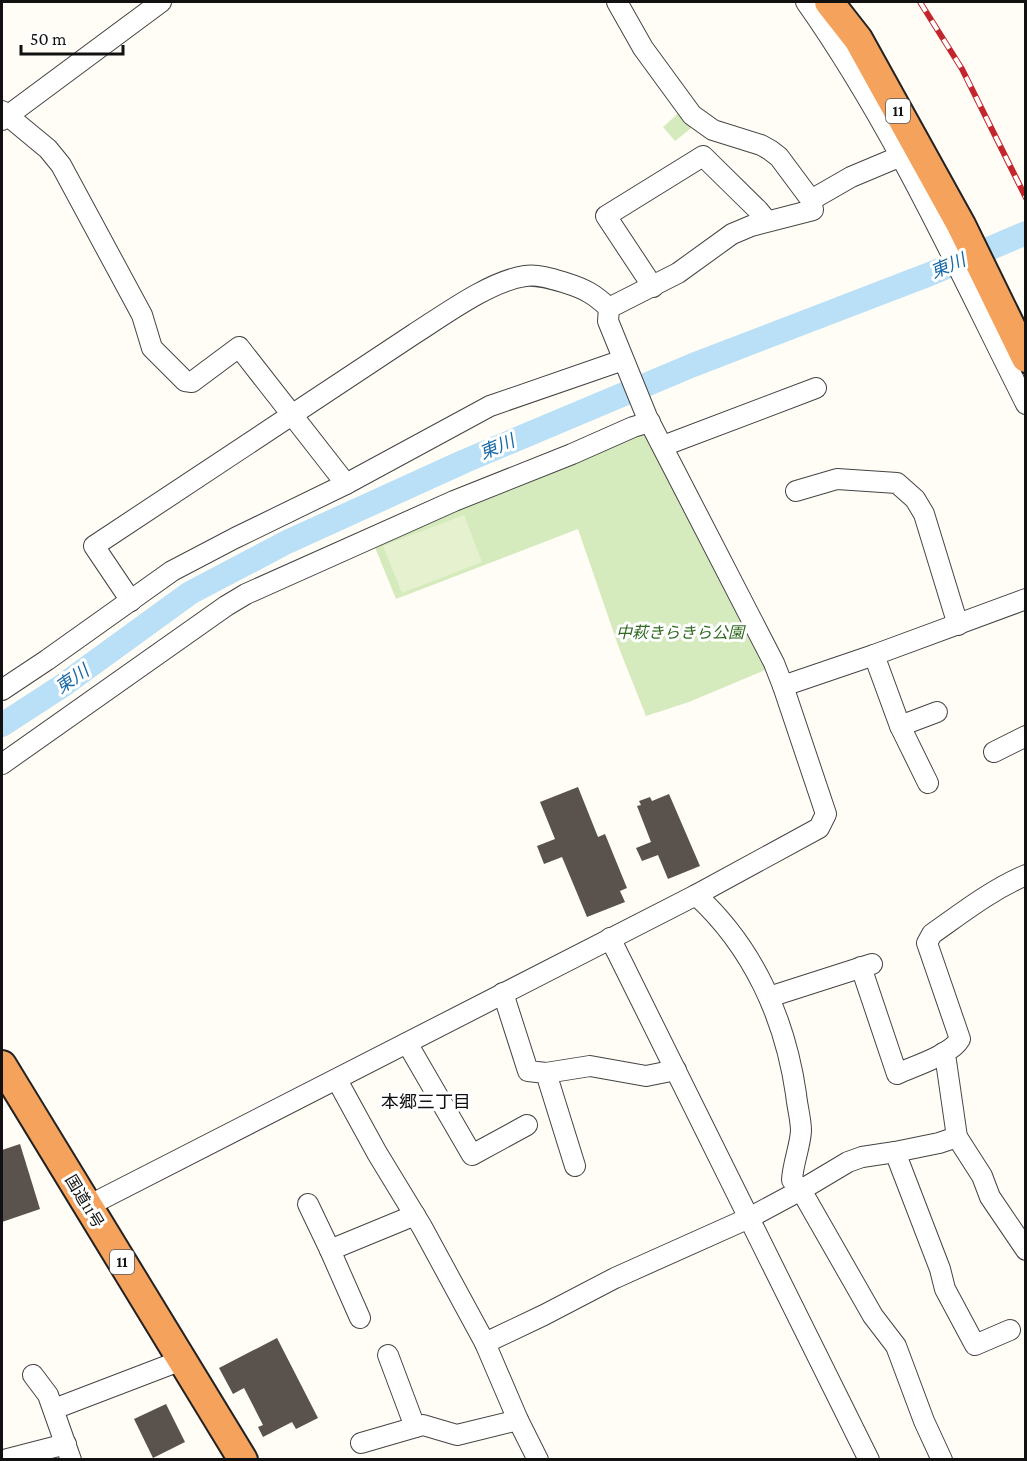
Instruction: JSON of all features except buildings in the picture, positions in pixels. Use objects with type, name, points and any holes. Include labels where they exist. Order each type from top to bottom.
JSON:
[{"type":"highway","name":"11","points":[[829,2],[858,39],[981,291],[1026,358]]},
{"type":"highway","name":"国道11号","points":[[2,1065],[243,1460]]},
{"type":"street","points":[[161,2],[3,115],[48,149],[61,165],[142,315],[152,348],[185,381],[192,382],[239,347],[346,484]]},
{"type":"street","points":[[609,308],[678,273],[732,234],[767,221],[813,210],[811,200],[779,157],[761,145],[713,130],[692,115],[643,48],[616,2]]},
{"type":"street","points":[[806,2],[835,42],[901,156],[951,228]]},
{"type":"street","points":[[653,287],[606,216],[704,156],[767,221]]},
{"type":"street","points":[[811,200],[851,177],[901,156]]},
{"type":"street","points":[[131,601],[94,546],[466,302],[499,285],[524,276],[541,276],[588,291],[609,308]]},
{"type":"street","points":[[981,291],[1026,404]]},
{"type":"street","points":[[88,1206],[696,895],[819,828],[826,814],[783,686],[649,420],[608,321],[609,308]]},
{"type":"street","points":[[2,690],[172,571],[235,538],[346,484],[490,406],[625,364]]},
{"type":"street","points":[[663,446],[816,388]]},
{"type":"street","points":[[2,764],[225,606],[246,594],[454,501],[572,454],[649,420]]},
{"type":"street","points":[[796,491],[837,479],[897,483],[915,499],[924,514],[958,625]]},
{"type":"street","points":[[783,686],[874,656],[1026,599]]},
{"type":"street","points":[[874,656],[900,726],[928,783]]},
{"type":"street","points":[[900,726],[937,712]]},
{"type":"street","points":[[994,752],[1026,736]]},
{"type":"street","points":[[769,997],[867,965],[897,1074],[943,1053],[956,1045],[960,1039],[927,943],[932,934],[991,892],[1026,875]]},
{"type":"street","points":[[696,895],[707,905],[750,958],[762,978],[787,1045],[795,1084],[801,1131],[792,1166],[792,1180],[801,1190],[873,1316],[896,1346],[924,1421],[942,1460]]},
{"type":"street","points":[[609,938],[869,1460]]},
{"type":"street","points":[[503,993],[528,1071],[546,1073],[590,1066],[645,1076],[676,1070]]},
{"type":"street","points":[[407,1043],[472,1155],[527,1125]]},
{"type":"street","points":[[943,1053],[957,1137],[982,1176],[990,1197],[1026,1250]]},
{"type":"street","points":[[546,1073],[575,1166]]},
{"type":"street","points":[[337,1080],[485,1343],[538,1460]]},
{"type":"street","points":[[485,1343],[615,1278],[749,1218],[848,1162],[862,1157],[939,1143],[957,1137]]},
{"type":"street","points":[[895,1152],[940,1269],[945,1289],[975,1345],[1010,1330]]},
{"type":"street","points":[[308,1204],[360,1318]]},
{"type":"street","points":[[330,1250],[415,1215]]},
{"type":"street","points":[[388,1355],[415,1427]]},
{"type":"street","points":[[54,1409],[182,1360]]},
{"type":"street","points":[[4,1460],[69,1452],[48,1395],[33,1375]]},
{"type":"street","points":[[361,1443],[423,1425],[457,1434],[518,1420]]},
{"type":"green space","points":[[681,111],[694,126],[675,141],[663,127]]},
{"type":"green space","name":"中萩きらきら公園","points":[[645,429],[770,668],[689,702],[646,716],[619,648],[578,529],[396,599],[374,545]]},
{"type":"green space","points":[[464,515],[482,562],[402,593],[383,546]]},
{"type":"waterway","name":"東川","points":[[2,725],[62,686],[190,593],[287,542],[465,461],[693,365],[930,274],[1026,233]]},
{"type":"railway","points":[[920,2],[962,69],[1026,198]]},
{"type":"district","name":"本郷三丁目","points":[[426,1102]]}]
